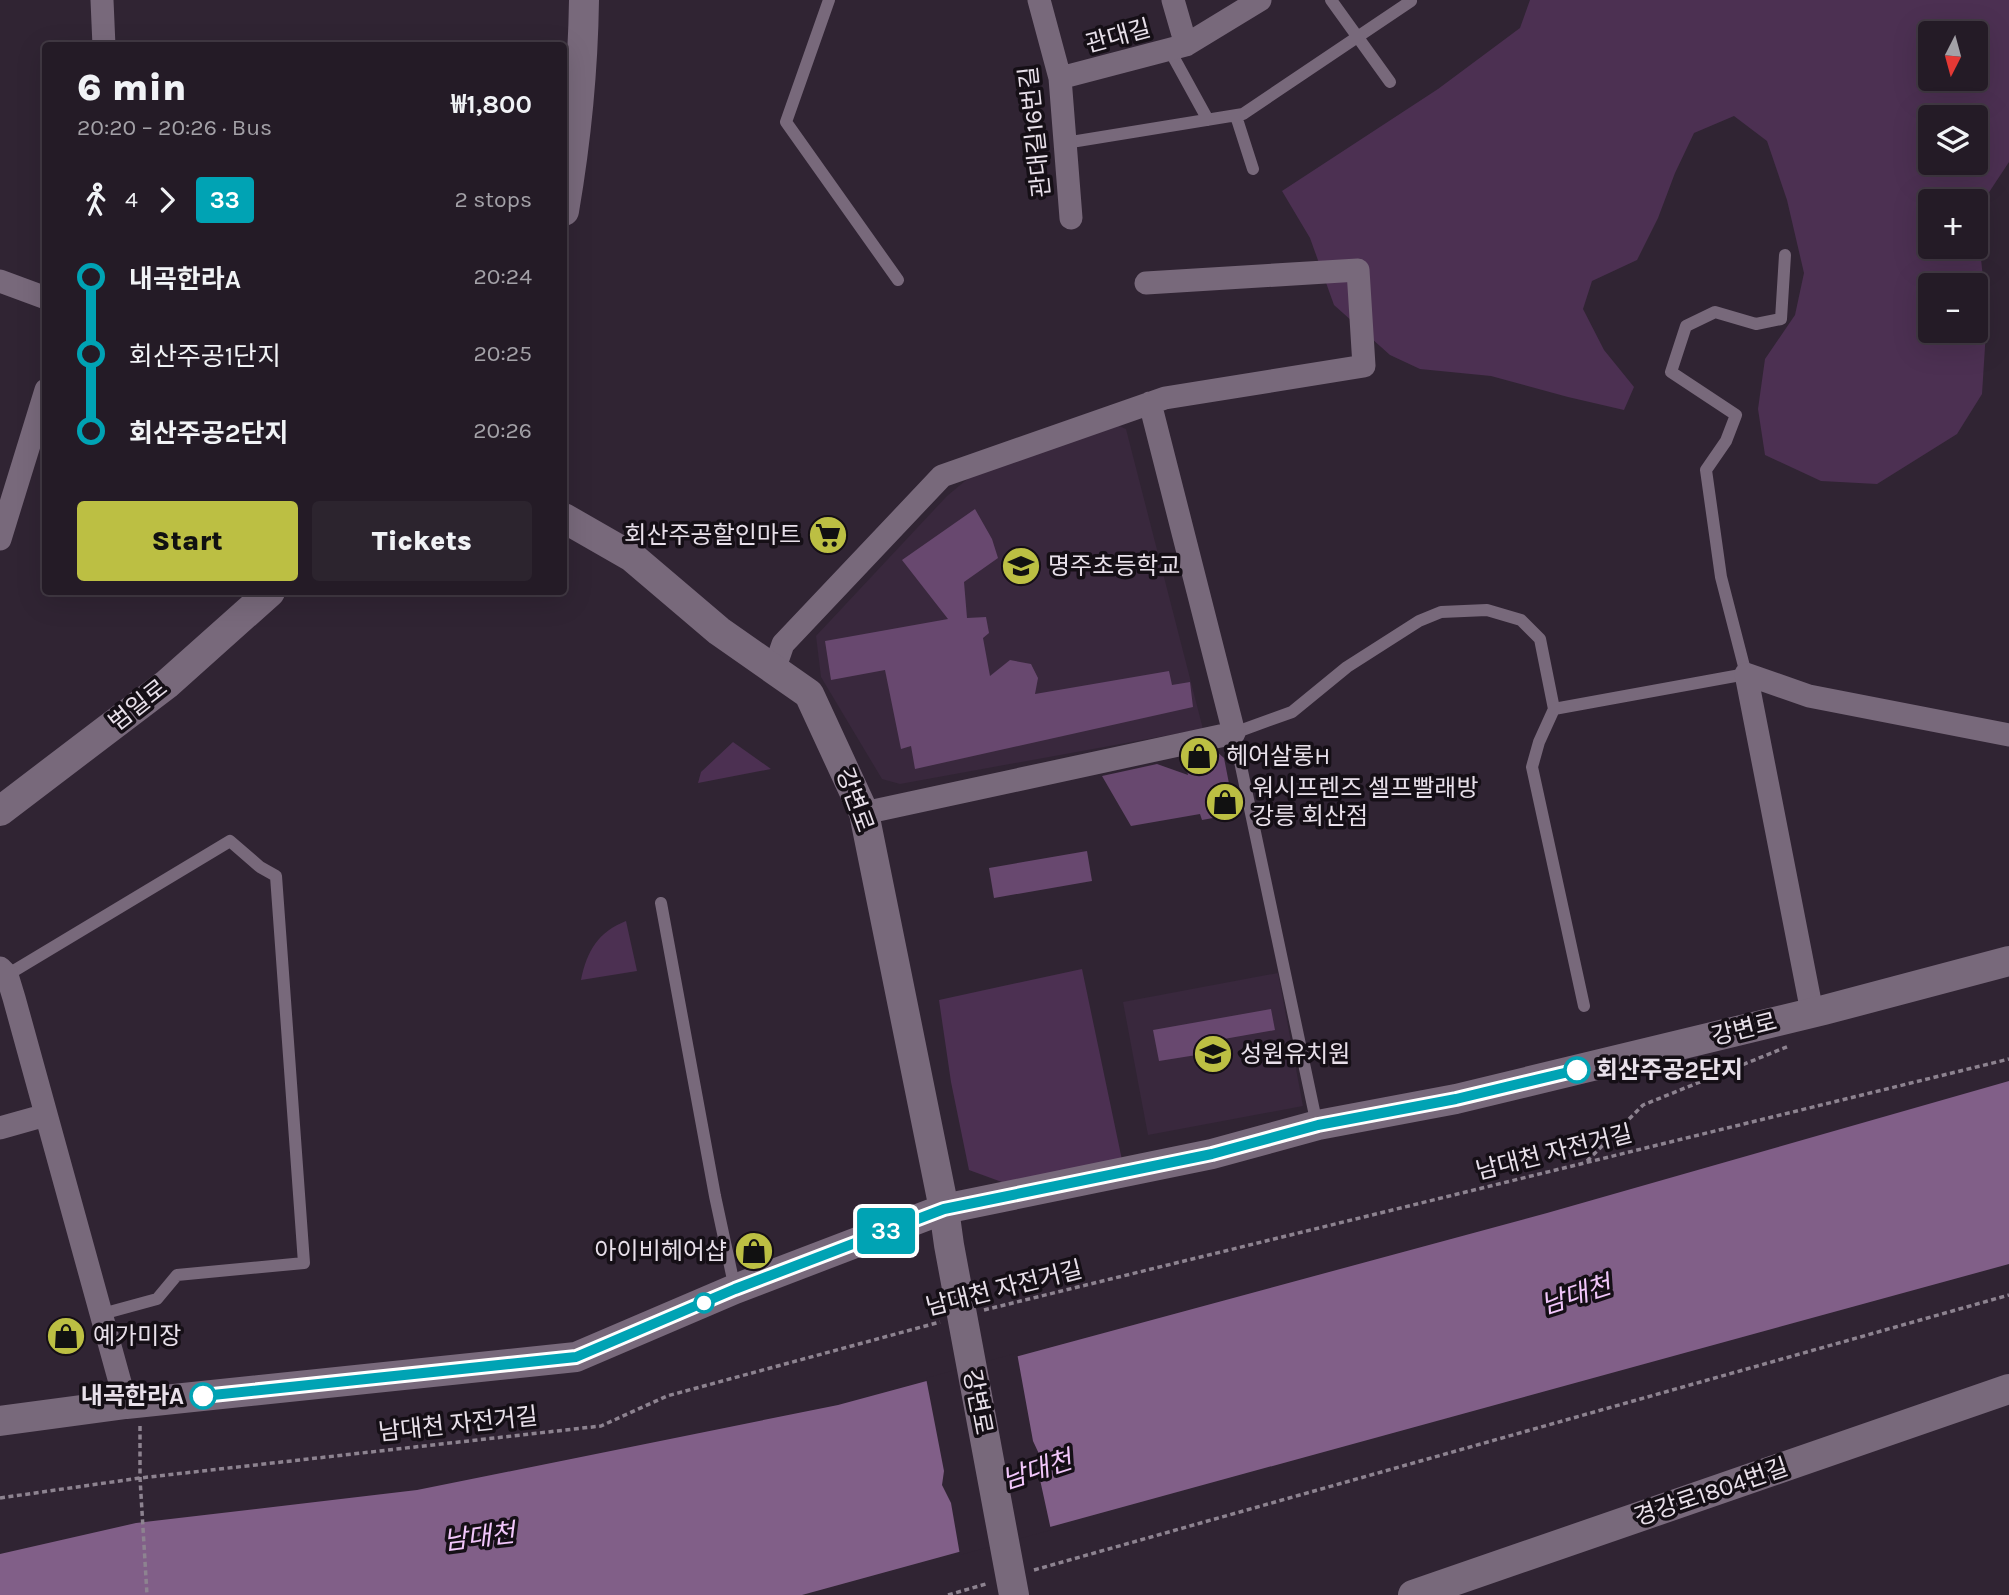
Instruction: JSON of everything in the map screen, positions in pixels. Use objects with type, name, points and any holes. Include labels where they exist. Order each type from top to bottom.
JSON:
[{"type":"street","points":[[102,0],[104,42]]},
{"type":"street","points":[[567,193],[575,146],[584,0]]},
{"type":"street","name":"관대길16번길","points":[[1039,0],[1060,78],[1071,218]]},
{"type":"street","points":[[1174,0],[1178,47]]},
{"type":"street","name":"관대길","points":[[1060,78],[1178,47],[1260,0]]},
{"type":"street","points":[[774,670],[783,644],[942,476],[1165,398],[1364,366],[1357,270],[1146,283]]},
{"type":"street","points":[[0,281],[42,297]]},
{"type":"street","points":[[0,539],[5,502],[42,401]]},
{"type":"street","points":[[864,813],[1234,733],[1150,403]]},
{"type":"street","name":"강변로","points":[[567,520],[632,557],[719,631],[809,694],[864,813],[944,1209],[1009,1584]]},
{"type":"street","name":"범일로","points":[[0,811],[167,684],[267,595]]},
{"type":"street","points":[[1746,674],[1809,696],[2009,735]]},
{"type":"street","points":[[1746,674],[1812,1012]]},
{"type":"street","name":"강변로","points":[[0,1421],[133,1403],[576,1357],[735,1289],[944,1209],[1212,1154],[1318,1125],[1456,1099],[2009,961]]},
{"type":"street","points":[[4,972],[102,1314],[133,1403]]},
{"type":"street","points":[[0,1128],[46,1115]]},
{"type":"street","name":"경강로1804번길","points":[[1413,1595],[2009,1389]]},
{"type":"lane","points":[[828,0],[786,122],[898,280]]},
{"type":"lane","points":[[1331,0],[1390,82]]},
{"type":"lane","points":[[1065,143],[1243,114],[1411,1]]},
{"type":"lane","points":[[1178,47],[1208,120]]},
{"type":"lane","points":[[1236,116],[1253,169]]},
{"type":"lane","points":[[1555,709],[1746,674],[1721,578],[1706,470],[1726,442],[1736,415],[1671,372],[1686,326],[1715,312],[1756,324],[1781,319],[1785,255]]},
{"type":"lane","points":[[1318,1125],[1234,733],[1292,712],[1347,667],[1419,621],[1441,612],[1487,610],[1521,620],[1540,639],[1555,709],[1539,742],[1532,767],[1584,1006]]},
{"type":"lane","points":[[4,972],[230,841],[260,867],[276,876],[304,1263],[177,1275],[157,1299],[102,1314]]},
{"type":"lane","points":[[661,903],[715,1196],[735,1289]]},
{"type":"path","points":[[1585,1163],[1643,1105],[1793,1044]]},
{"type":"path","name":"남대천 자전거길","points":[[982,1311],[2009,1059]]},
{"type":"path","points":[[948,1595],[1009,1584],[2009,1295]]},
{"type":"path","name":"남대천 자전거길","points":[[0,1498],[140,1478],[601,1426],[667,1396],[942,1321]]},
{"type":"path","points":[[133,1403],[147,1595]]},
{"type":"shaded area","points":[[1530,0],[2009,0],[2009,162],[1988,194],[1988,189],[1918,189],[1918,259],[1981,259],[1983,273],[1918,273],[1918,343],[1985,343],[1982,394],[1957,434],[1877,484],[1821,481],[1765,455],[1758,409],[1765,359],[1795,315],[1804,273],[1787,200],[1767,141],[1734,116],[1694,133],[1637,260],[1592,281],[1583,309],[1604,350],[1634,387],[1624,410],[1491,376],[1420,369],[1390,355],[1334,305],[1310,238],[1282,191],[1438,89],[1520,28]]},
{"type":"shaded area","name":"명주초등학교","points":[[1105,420],[1126,429],[1203,729],[900,784],[882,779],[821,677],[816,636],[947,496],[977,471]]},
{"type":"shaded area","points":[[733,742],[771,769],[698,783],[701,772]]},
{"type":"shaded area","points":[[626,921],[637,971],[581,980],[590,951],[595,944],[608,931]]},
{"type":"shaded area","points":[[1082,969],[1122,1160],[1010,1185],[969,1170],[951,1082],[939,1000]]},
{"type":"shaded area","name":"성원유치원","points":[[1278,973],[1303,1106],[1148,1135],[1123,1002]]},
{"type":"water","name":"남대천","points":[[2009,1081],[2009,1264],[802,1595],[0,1595],[0,1554],[136,1523],[417,1490],[838,1405],[1547,1213]]},
{"type":"pier","points":[[1017,1353],[1033,1441],[1040,1456],[1039,1475],[1051,1530],[960,1555],[951,1503],[942,1485],[944,1471],[926,1378]]},
{"type":"building","points":[[975,509],[992,539],[998,558],[964,582],[967,618],[986,617],[989,633],[983,638],[990,676],[1010,660],[1031,664],[1038,678],[1035,694],[1169,671],[1172,685],[1190,682],[1193,707],[915,769],[911,746],[901,749],[885,670],[831,680],[825,641],[948,619],[902,560]]},
{"type":"building","points":[[1216,751],[1224,758],[1235,814],[1202,820],[1200,814],[1131,826],[1102,776],[1157,764],[1188,775],[1184,758]]},
{"type":"building","points":[[1087,851],[1092,881],[994,898],[989,868]]},
{"type":"building","points":[[1271,1009],[1275,1030],[1207,1042],[1209,1053],[1159,1061],[1153,1030]]},
{"type":"bus line","name":"33","points":[[203,1396],[576,1357],[735,1289],[944,1209],[1212,1154],[1318,1125],[1456,1099],[1577,1070]]},
{"type":"place","name":"회산주공할인마트","points":[[828,535]]},
{"type":"place","name":"명주초등학교","points":[[1021,566]]},
{"type":"place","name":"헤어살롱H","points":[[1199,756]]},
{"type":"place","name":"워시프렌즈 셀프빨래방 강릉 회산점","points":[[1225,802]]},
{"type":"place","name":"성원유치원","points":[[1213,1054]]},
{"type":"place","name":"회산주공2단지","points":[[1577,1070]]},
{"type":"place","name":"아이비헤어샵","points":[[754,1251]]},
{"type":"place","name":"예가미장","points":[[66,1336]]},
{"type":"place","name":"내곡한라A","points":[[203,1396]]}]
